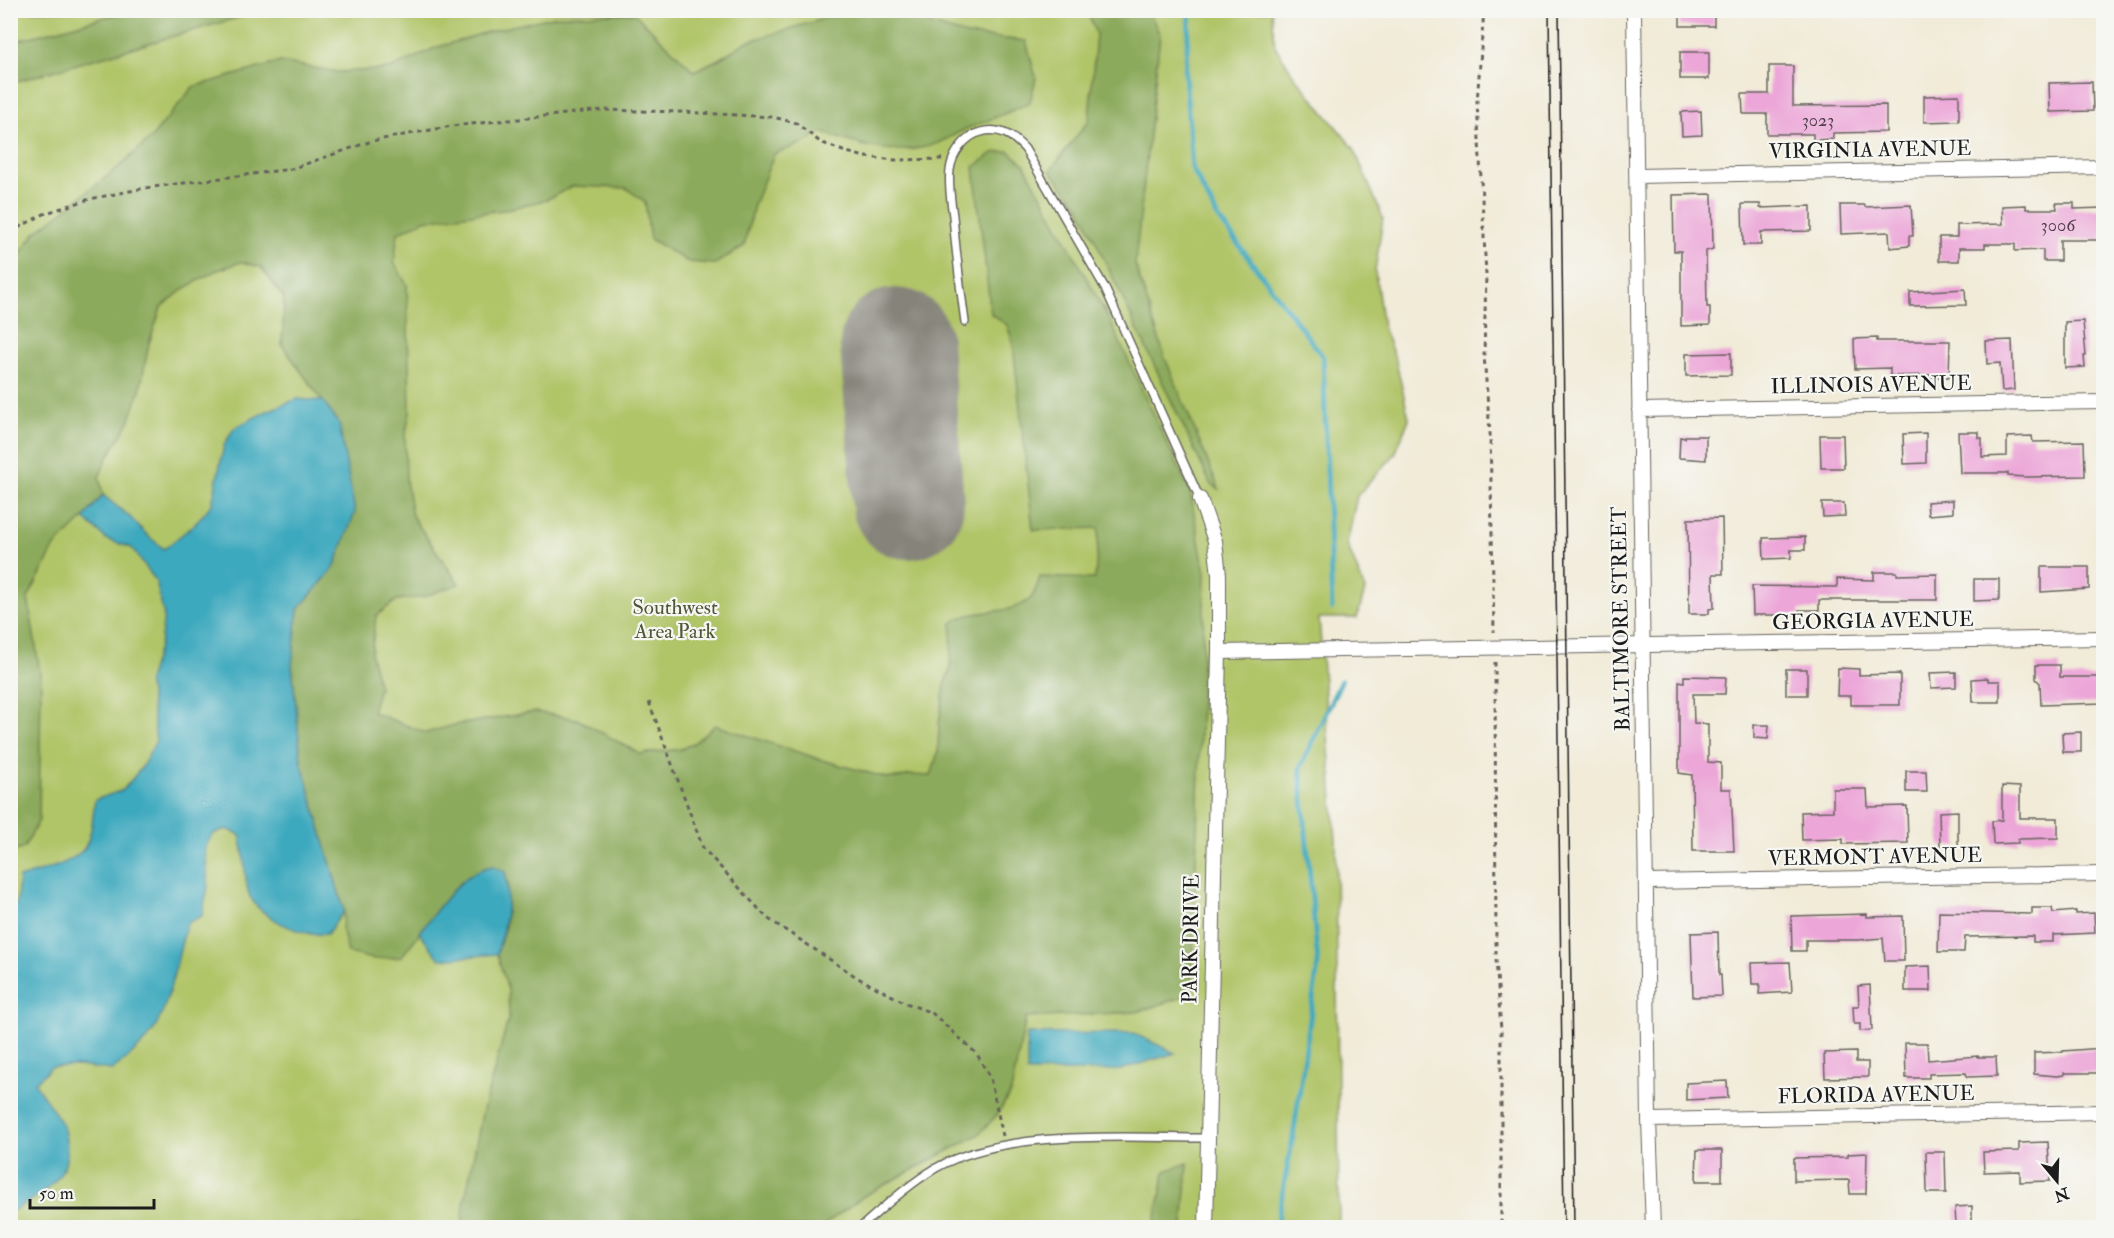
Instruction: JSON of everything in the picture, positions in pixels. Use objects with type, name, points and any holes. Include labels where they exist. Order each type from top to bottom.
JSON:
[{"type":"street","name":"BALTIMORE STREET","points":[[1634,10],[1649,1120],[1653,1227]]},
{"type":"street","name":"VIRGINIA AVENUE","points":[[1637,176],[2103,167]]},
{"type":"street","name":"ILLINOIS AVENUE","points":[[1639,410],[2103,402]]},
{"type":"street","name":"PARK DRIVE","points":[[1200,499],[1215,541],[1219,575],[1206,1227]]},
{"type":"street","name":"GEORGIA AVENUE","points":[[1643,646],[2103,638]]},
{"type":"street","points":[[1219,652],[1643,646]]},
{"type":"street","name":"VERMONT AVENUE","points":[[1647,882],[2103,874]]},
{"type":"street","name":"FLORIDA AVENUE","points":[[1649,1120],[2103,1112]]},
{"type":"lane","points":[[965,322],[950,168],[961,145],[974,134],[988,130],[1002,131],[1014,138],[1025,149],[1105,288],[1200,499]]},
{"type":"lane","points":[[860,1227],[937,1168],[972,1153],[1060,1138],[1208,1138]]},
{"type":"path","points":[[1485,10],[1478,102],[1486,275],[1484,356],[1490,433],[1497,859],[1496,959],[1501,1030],[1501,1227]]},
{"type":"path","points":[[10,232],[46,213],[90,199],[145,188],[291,169],[372,141],[452,126],[603,111],[772,117],[796,123],[820,142],[866,157],[896,160],[954,158]]},
{"type":"path","points":[[649,702],[703,848],[767,918],[858,978],[906,1004],[932,1013],[977,1054],[990,1078],[1005,1146]]},
{"type":"green space","points":[[132,10],[261,11],[11,83],[11,42]]},
{"type":"green space","name":"Southwest Area Park","points":[[10,11],[1272,11],[1275,46],[1293,74],[1354,149],[1383,218],[1375,271],[1383,327],[1396,361],[1409,419],[1395,454],[1357,496],[1347,544],[1365,590],[1357,618],[1319,618],[1336,841],[1339,1227],[11,1227]]},
{"type":"green space","points":[[850,11],[906,11],[933,25],[967,35],[1026,41],[1036,78],[1030,102],[939,143],[915,149],[874,148],[821,132],[806,142],[774,154],[754,205],[744,246],[715,264],[688,262],[650,239],[645,202],[626,188],[573,186],[546,200],[503,210],[424,220],[398,233],[394,262],[407,285],[410,412],[405,437],[406,480],[412,516],[459,584],[423,597],[397,600],[376,616],[371,655],[379,687],[372,712],[426,733],[455,725],[535,712],[577,719],[640,754],[681,749],[694,743],[715,725],[822,760],[887,778],[909,775],[931,776],[938,752],[939,723],[946,679],[950,672],[952,623],[970,615],[1021,605],[1032,597],[1040,577],[1095,579],[1099,528],[1033,530],[1013,343],[1007,325],[991,314],[974,167],[993,153],[1009,151],[1024,164],[1109,319],[1190,492],[1205,573],[1192,994],[1137,1012],[1026,1018],[1011,1092],[997,1115],[978,1135],[864,1196],[821,1227],[462,1227],[464,1204],[482,1114],[509,1017],[508,990],[497,954],[505,926],[508,884],[504,872],[456,887],[401,957],[373,959],[348,953],[342,928],[344,911],[301,761],[292,665],[298,609],[334,568],[345,461],[339,424],[282,345],[284,298],[261,267],[241,262],[215,271],[182,290],[161,308],[149,343],[140,390],[129,422],[106,460],[99,477],[103,495],[84,518],[55,546],[28,598],[41,679],[39,820],[24,848],[11,853],[11,266],[35,233],[120,166],[152,137],[193,87],[280,62],[338,72],[390,69],[435,48],[487,32],[556,16],[634,13],[694,71],[746,42]]},
{"type":"green space","points":[[1087,11],[1149,11],[1160,35],[1135,264],[1165,358],[1219,489],[1211,485],[1078,204],[1050,171],[1089,120],[1096,34]]},
{"type":"green space","points":[[1188,1163],[1183,1227],[1154,1227],[1165,1171]]},
{"type":"water","points":[[297,399],[323,401],[339,424],[355,512],[334,568],[298,609],[292,665],[301,761],[344,911],[327,934],[300,931],[272,918],[251,899],[240,835],[227,829],[213,834],[205,847],[208,886],[202,916],[187,923],[159,1021],[139,1047],[112,1070],[77,1066],[51,1067],[35,1083],[62,1124],[67,1153],[65,1165],[52,1184],[43,1192],[11,1212],[10,927],[17,900],[19,878],[61,864],[77,856],[83,850],[90,833],[95,800],[123,790],[142,767],[156,741],[148,680],[160,644],[164,616],[156,581],[132,548],[106,539],[84,518],[103,495],[164,549],[195,524],[212,504],[224,445],[234,428]]},
{"type":"water","points":[[493,866],[505,872],[507,882],[507,903],[497,954],[440,959],[419,933],[451,892],[471,875]]},
{"type":"water","points":[[1133,1033],[1175,1053],[1120,1070],[1027,1072],[1027,1034]]},
{"type":"building","points":[[1680,10],[1714,10],[1714,26],[1680,26]]},
{"type":"building","points":[[1680,52],[1709,52],[1709,79],[1680,79]]},
{"type":"building","points":[[1769,66],[1793,66],[1793,106],[1886,105],[1886,132],[1833,133],[1833,139],[1813,140],[1813,134],[1767,134],[1767,114],[1743,114],[1742,94],[1769,94]]},
{"type":"building","points":[[2092,82],[2093,111],[2050,112],[2049,83]]},
{"type":"building","points":[[1959,95],[1959,121],[1924,122],[1924,96]]},
{"type":"building","points":[[1701,111],[1702,135],[1682,136],[1681,112]]},
{"type":"building","points":[[1712,194],[1713,249],[1706,251],[1707,307],[1710,307],[1710,325],[1681,326],[1681,251],[1674,251],[1673,195]]},
{"type":"building","points":[[2056,203],[2074,203],[2074,209],[2103,208],[2103,240],[2060,240],[2060,261],[2043,261],[2043,250],[2015,251],[2015,244],[1985,244],[1985,248],[1959,248],[1959,261],[1939,261],[1939,237],[1957,237],[1957,225],[2003,224],[2002,206],[2026,205],[2026,209],[2057,209]]},
{"type":"building","points":[[1742,204],[1760,204],[1760,208],[1811,206],[1811,231],[1761,232],[1761,245],[1743,245]]},
{"type":"building","points":[[1840,205],[1865,205],[1865,207],[1911,205],[1913,236],[1909,236],[1909,246],[1890,248],[1889,232],[1841,234]]},
{"type":"building","points":[[1965,289],[1966,305],[1910,306],[1910,292]]},
{"type":"building","points":[[2083,321],[2085,367],[2065,368],[2065,322]]},
{"type":"building","points":[[1877,338],[1877,341],[1950,341],[1949,377],[1890,376],[1890,368],[1855,369],[1854,339]]},
{"type":"building","points":[[2012,340],[2014,390],[2002,391],[2000,363],[1987,364],[1986,341]]},
{"type":"building","points":[[1731,353],[1731,375],[1686,376],[1686,354]]},
{"type":"building","points":[[1958,432],[1979,432],[1979,438],[1982,438],[1982,457],[2007,456],[2007,437],[2032,436],[2033,442],[2084,441],[2085,476],[2027,477],[2008,476],[2008,473],[1960,473]]},
{"type":"building","points":[[1926,433],[1926,463],[1904,464],[1903,434]]},
{"type":"building","points":[[1820,435],[1843,435],[1844,468],[1821,468]]},
{"type":"building","points":[[1685,436],[1706,436],[1706,460],[1679,458],[1680,437],[1685,438]]},
{"type":"building","points":[[1953,500],[1953,513],[1928,515],[1927,502]]},
{"type":"building","points":[[1822,503],[1844,503],[1845,516],[1823,517]]},
{"type":"building","points":[[1722,518],[1723,574],[1713,574],[1714,608],[1709,609],[1709,614],[1689,614],[1688,519]]},
{"type":"building","points":[[1805,537],[1805,550],[1791,550],[1791,558],[1764,559],[1763,538]]},
{"type":"building","points":[[2041,567],[2089,567],[2089,589],[2041,592]]},
{"type":"building","points":[[1874,572],[1897,572],[1897,575],[1937,574],[1937,600],[1819,600],[1819,610],[1799,610],[1800,615],[1753,615],[1752,586],[1837,587],[1837,579],[1874,580]]},
{"type":"building","points":[[1974,579],[1999,579],[1999,600],[1974,601]]},
{"type":"building","points":[[2036,665],[2060,665],[2060,677],[2103,677],[2103,703],[2041,705]]},
{"type":"building","points":[[1838,668],[1859,669],[1859,675],[1900,674],[1900,705],[1851,705],[1851,696],[1837,696]]},
{"type":"building","points":[[1786,669],[1807,669],[1807,695],[1786,695]]},
{"type":"building","points":[[1956,672],[1956,687],[1931,688],[1930,673]]},
{"type":"building","points":[[1684,676],[1726,677],[1725,694],[1693,694],[1694,723],[1708,724],[1708,762],[1721,763],[1721,789],[1731,789],[1734,851],[1693,851],[1692,775],[1679,773],[1679,681],[1684,682]]},
{"type":"building","points":[[1988,678],[1988,681],[2000,681],[2000,702],[1973,702],[1972,679]]},
{"type":"building","points":[[1754,725],[1769,725],[1768,739],[1754,738]]},
{"type":"building","points":[[2081,732],[2081,752],[2063,752],[2062,733]]},
{"type":"building","points":[[1906,771],[1926,771],[1927,792],[1906,792]]},
{"type":"building","points":[[2002,786],[2020,787],[2020,818],[2058,818],[2058,838],[2018,839],[2018,843],[1993,844],[1992,821],[2002,820]]},
{"type":"building","points":[[1833,789],[1867,789],[1868,807],[1907,806],[1908,843],[1843,844],[1843,839],[1802,840],[1801,812],[1833,811]]},
{"type":"building","points":[[1958,811],[1958,846],[1940,846],[1939,812]]},
{"type":"building","points":[[2032,908],[2052,908],[2053,913],[2076,911],[2076,914],[2094,913],[2095,933],[2053,935],[2053,942],[2033,942],[2033,936],[1965,937],[1964,952],[1938,952],[1939,912],[2032,914]]},
{"type":"building","points":[[1867,914],[1867,917],[1903,916],[1904,961],[1885,961],[1883,938],[1806,940],[1806,951],[1792,951],[1791,916]]},
{"type":"building","points":[[1718,932],[1722,996],[1693,997],[1691,933]]},
{"type":"building","points":[[1790,962],[1792,992],[1759,994],[1760,984],[1752,984],[1751,963]]},
{"type":"building","points":[[1930,966],[1931,991],[1905,991],[1905,967]]},
{"type":"building","points":[[1870,985],[1872,1030],[1860,1031],[1860,1024],[1854,1024],[1853,1006],[1859,1006],[1858,986]]},
{"type":"building","points":[[1905,1043],[1927,1043],[1928,1060],[1996,1057],[1997,1076],[1967,1077],[1966,1073],[1929,1074],[1929,1078],[1906,1078]]},
{"type":"building","points":[[2103,1048],[2103,1073],[2064,1073],[2064,1075],[2057,1076],[2034,1074],[2034,1053]]},
{"type":"building","points":[[1856,1052],[1856,1062],[1868,1062],[1868,1077],[1825,1078],[1824,1053]]},
{"type":"building","points":[[1727,1081],[1728,1098],[1686,1100],[1686,1083]]},
{"type":"building","points":[[2048,1142],[2050,1181],[2020,1182],[2020,1171],[1984,1172],[1983,1152],[2019,1151],[2019,1143]]},
{"type":"building","points":[[1697,1150],[1722,1150],[1722,1181],[1696,1181]]},
{"type":"building","points":[[1926,1152],[1945,1152],[1946,1193],[1927,1193]]},
{"type":"building","points":[[1867,1153],[1866,1194],[1850,1194],[1849,1180],[1794,1181],[1794,1158],[1848,1157],[1848,1154]]},
{"type":"building","points":[[1972,1206],[1972,1225],[1956,1225],[1955,1207]]},
{"type":"waterway","points":[[1190,10],[1185,73],[1192,168],[1217,216],[1323,357],[1332,609]]},
{"type":"waterway","points":[[1276,1228],[1293,1137],[1318,964],[1300,768],[1341,681]]},
{"type":"runway","points":[[896,344],[908,503]]},
{"type":"tram line","points":[[1549,10],[1564,1228]]},
{"type":"tram line","points":[[1559,10],[1574,1228]]}]
